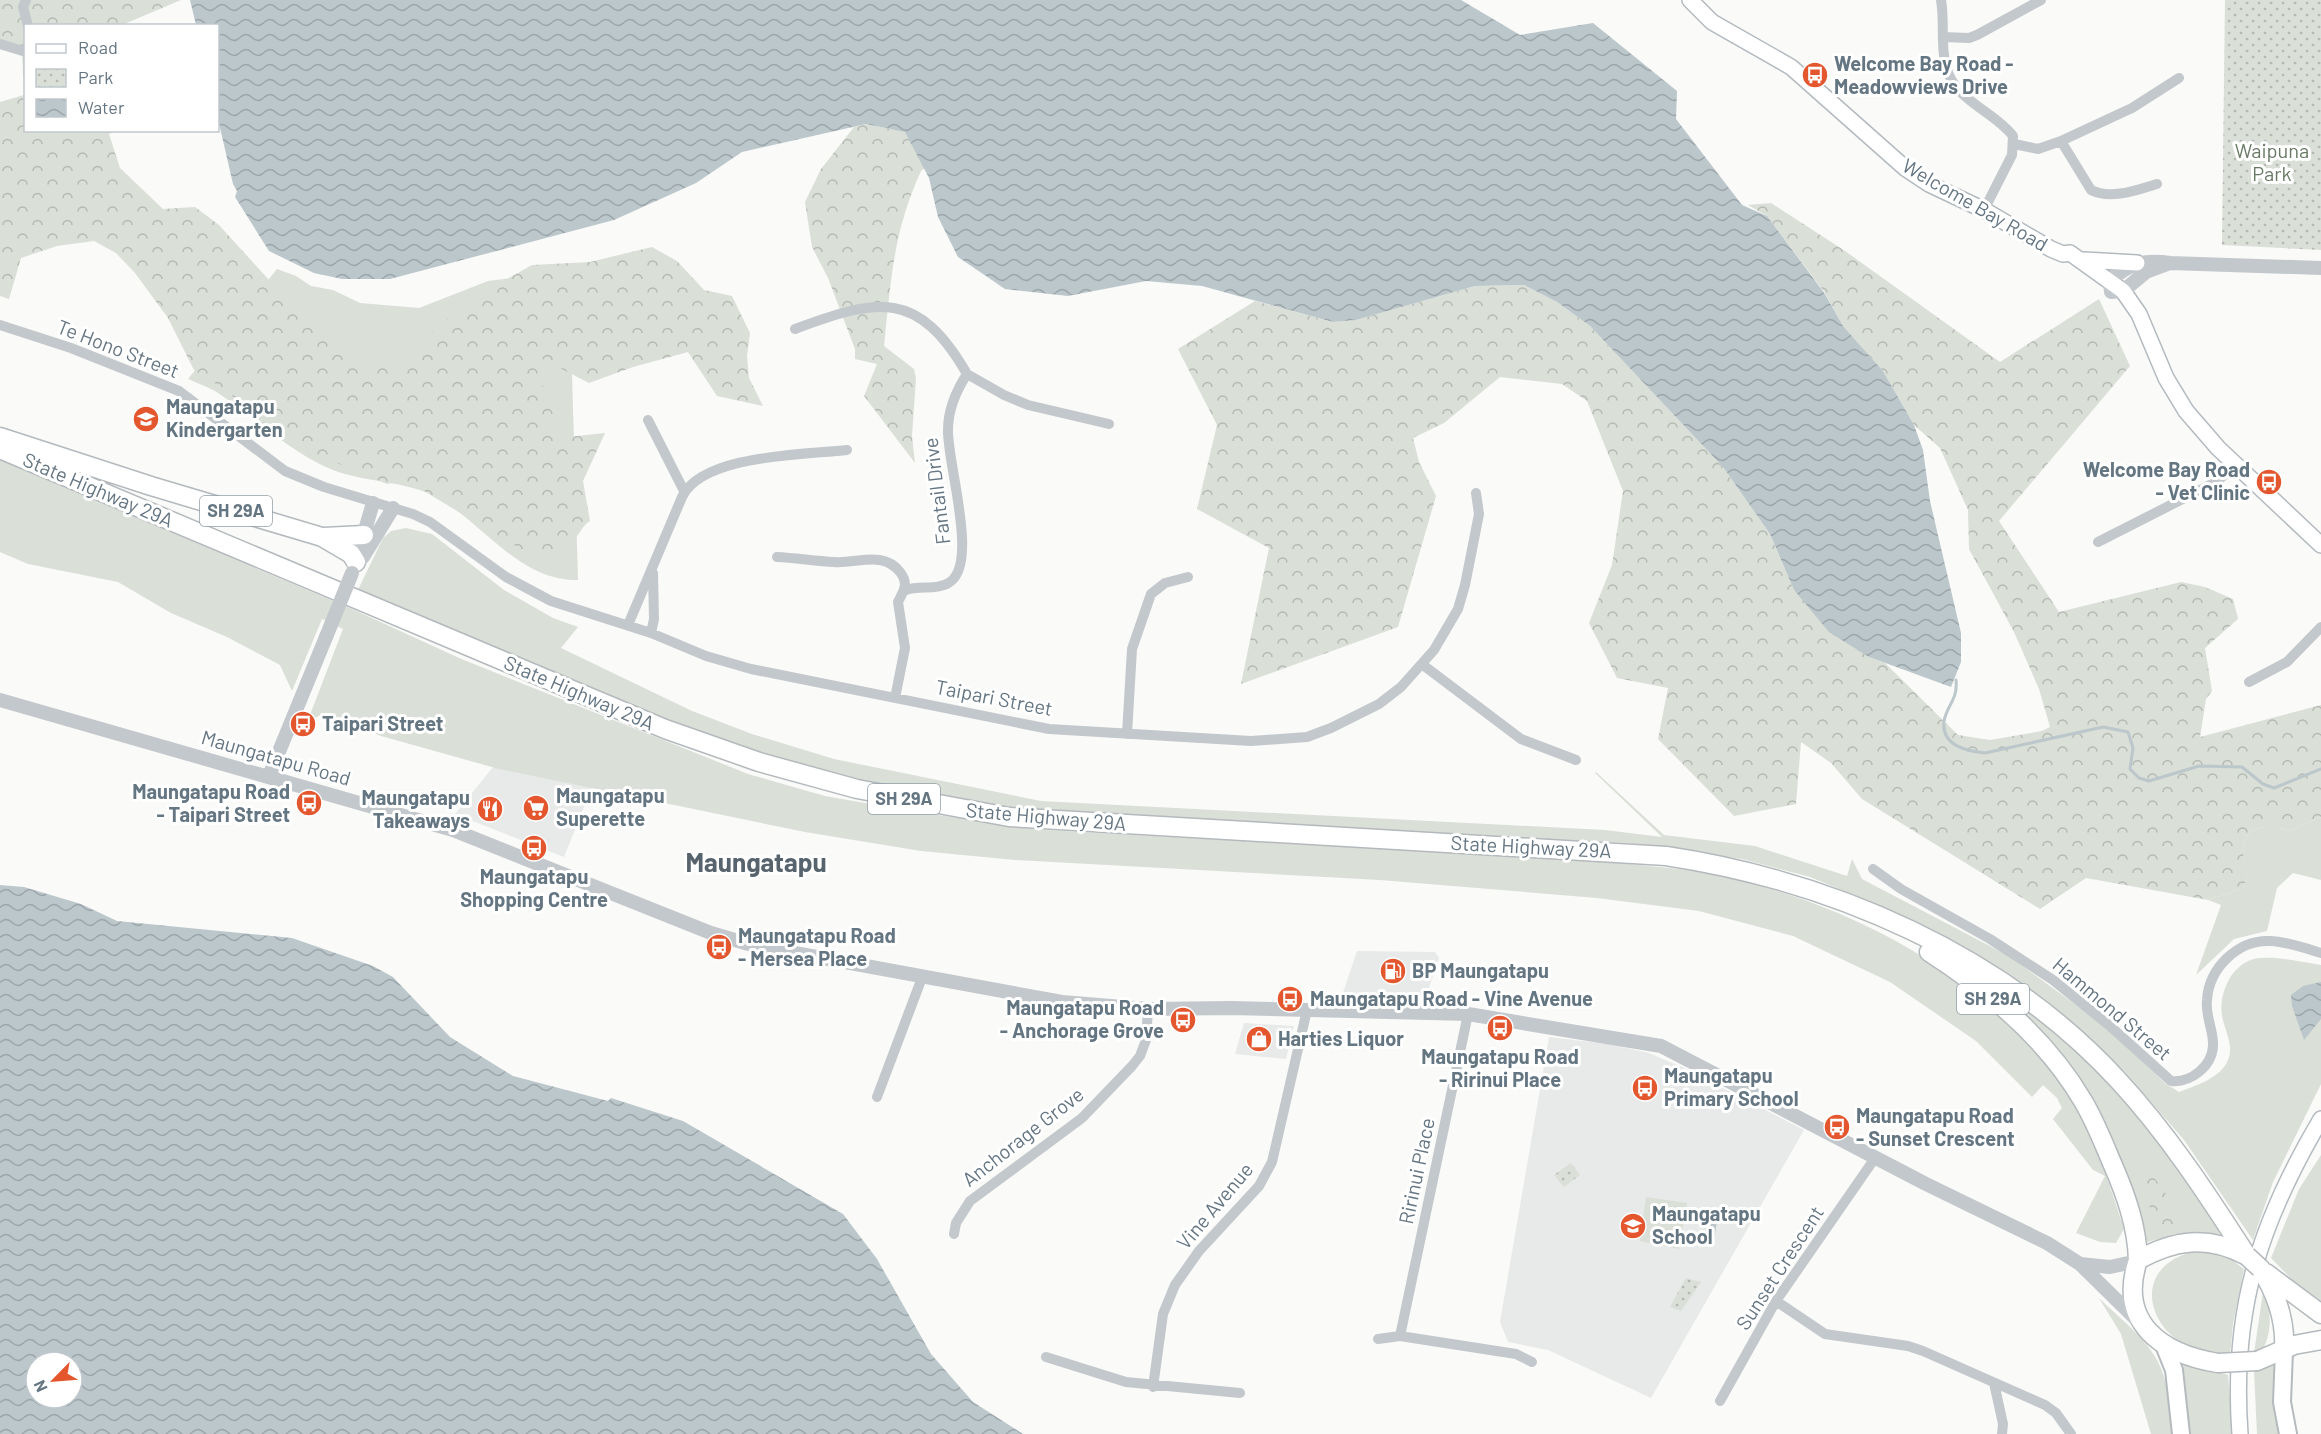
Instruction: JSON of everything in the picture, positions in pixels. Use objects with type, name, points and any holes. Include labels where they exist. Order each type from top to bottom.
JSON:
[{"type":"highway","name":"SH 29A","points":[[0,436],[150,486],[322,537],[351,554],[354,567]]},
{"type":"highway","name":"State Highway 29A","points":[[0,449],[654,724],[759,762],[857,789],[1009,817],[1666,856],[1780,880],[1864,911],[1920,934],[1960,957],[2033,1004],[2088,1050],[2118,1079],[2179,1153],[2261,1269],[2321,1314]]},
{"type":"highway","name":"SH 29A","points":[[322,537],[364,535]]},
{"type":"highway","name":"State Highway 29A","points":[[1864,911],[1972,982],[2010,1014],[2055,1060],[2093,1119],[2119,1179],[2134,1221],[2137,1261]]},
{"type":"highway","name":"SH 29A","points":[[2284,1351],[2283,1319],[2261,1269],[2221,1244],[2191,1241],[2160,1248],[2137,1261],[2132,1295],[2143,1326],[2164,1345],[2188,1356],[2218,1363],[2257,1361],[2284,1351],[2308,1341],[2321,1340]]},
{"type":"main road","name":"Welcome Bay Road","points":[[1690,0],[1712,22],[1791,67],[1905,168],[1929,184],[1984,210],[2063,255],[2065,260],[2115,288]]},
{"type":"main road","name":"Welcome Bay Road","points":[[2063,255],[2070,253],[2081,260],[2115,288],[2139,314],[2148,339],[2176,396],[2236,466],[2321,546]]},
{"type":"main road","points":[[2081,260],[2137,263]]},
{"type":"main road","points":[[2240,1434],[2238,1368],[2241,1324],[2250,1281],[2262,1238],[2285,1182],[2321,1119]]},
{"type":"main road","points":[[2164,1345],[2174,1371],[2181,1434]]},
{"type":"main road","points":[[2284,1351],[2282,1402],[2288,1434]]},
{"type":"street","points":[[26,0],[23,7],[27,24]]},
{"type":"street","points":[[1941,0],[1943,54],[1950,78],[1968,99],[2008,129],[2014,144],[2012,155],[1984,210]]},
{"type":"street","points":[[1943,37],[1961,38],[1977,35],[2041,0]]},
{"type":"street","points":[[0,44],[24,51]]},
{"type":"street","points":[[2014,144],[2038,149],[2061,141],[2132,108],[2179,78]]},
{"type":"street","points":[[2061,141],[2091,190],[2098,194],[2118,194],[2157,184]]},
{"type":"street","points":[[2115,288],[2137,263],[2151,260],[2170,263],[2321,268]]},
{"type":"street","points":[[2115,288],[2170,263]]},
{"type":"street","points":[[795,329],[846,311],[898,308],[919,315],[937,329],[967,374],[1004,395],[1028,405],[1108,424]]},
{"type":"street","name":"Te Hono Street","points":[[0,325],[71,348],[179,391],[285,471],[373,503]]},
{"type":"street","name":"Fantail Drive","points":[[906,590],[915,587],[940,587],[955,578],[960,570],[962,539],[948,453],[948,427],[956,390],[967,374]]},
{"type":"street","points":[[648,420],[684,491]]},
{"type":"street","points":[[628,625],[684,491],[697,478],[726,467],[780,455],[847,450]]},
{"type":"street","points":[[2098,542],[2214,483],[2236,466]]},
{"type":"street","name":"Taipari Street","points":[[373,503],[413,514],[445,531],[523,588],[580,612],[628,625],[706,656],[751,669],[1049,729],[1251,741],[1307,736],[1331,728],[1379,704],[1423,665],[1458,609],[1477,528],[1479,514],[1476,493]]},
{"type":"street","points":[[269,776],[354,567],[373,503]]},
{"type":"street","points":[[354,567],[362,559],[393,508]]},
{"type":"street","points":[[777,557],[833,562],[873,559],[892,564],[904,578],[906,590],[898,602],[905,648],[895,698]]},
{"type":"street","points":[[651,633],[654,618],[654,566]]},
{"type":"street","points":[[1127,734],[1132,649],[1151,594],[1165,583],[1188,577]]},
{"type":"street","points":[[2249,682],[2287,662],[2321,627]]},
{"type":"street","points":[[1423,665],[1521,739],[1576,760]]},
{"type":"street","name":"Maungatapu Road","points":[[0,700],[453,830],[711,933],[752,945],[1062,1002],[1148,1009],[1468,1014],[1661,1046],[1875,1158],[2028,1232],[2080,1264],[2143,1326]]},
{"type":"street","name":"Hammond Street","points":[[1873,869],[1901,889],[1990,939],[2053,981],[2110,1026],[2172,1081],[2193,1076],[2211,1057],[2213,1038],[2206,999],[2213,976],[2230,955],[2250,944],[2263,941],[2284,943],[2321,953]]},
{"type":"street","points":[[877,1097],[923,975]]},
{"type":"street","name":"Anchorage Grove","points":[[954,1234],[956,1223],[970,1201],[1082,1118],[1132,1066],[1140,1056],[1146,1040],[1148,1009]]},
{"type":"street","name":"Vine Avenue","points":[[1153,1387],[1163,1314],[1175,1285],[1199,1251],[1259,1186],[1272,1162],[1307,1010]]},
{"type":"street","name":"Ririnui Place","points":[[1400,1336],[1468,1014]]},
{"type":"street","name":"Sunset Crescent","points":[[1720,1401],[1776,1301],[1875,1158]]},
{"type":"street","name":"Maungatapu Road","points":[[2080,1264],[2110,1267],[2137,1261]]},
{"type":"street","points":[[1776,1301],[1825,1334],[1908,1346],[2045,1405],[2056,1413],[2071,1434]]},
{"type":"street","points":[[1378,1339],[1400,1336],[1516,1354],[1532,1362]]},
{"type":"street","points":[[1046,1358],[1102,1376],[1153,1387],[1240,1393]]},
{"type":"street","points":[[1994,1383],[2003,1424],[2002,1434]]},
{"type":"shaded area","name":"Maungatapu Shopping Centre","points":[[493,767],[592,787],[564,857],[455,814]]},
{"type":"shaded area","name":"BP Maungatapu","points":[[1357,951],[1435,952],[1439,958],[1426,997],[1342,996]]},
{"type":"shaded area","points":[[1244,1023],[1294,1026],[1286,1059],[1235,1054]]},
{"type":"shaded area","name":"Maungatapu School","points":[[1549,1037],[1608,1044],[1649,1053],[1682,1067],[1804,1130],[1651,1398],[1548,1350],[1508,1342],[1500,1322]]},
{"type":"green space","points":[[0,0],[181,0],[124,24],[24,24],[24,95],[22,51],[0,48]]},
{"type":"green space","name":"Waipuna Park","points":[[2225,0],[2321,0],[2321,250],[2222,245]]},
{"type":"green space","points":[[24,95],[24,132],[113,132],[109,134],[120,168],[163,209],[195,207],[219,225],[289,302],[348,359],[389,366],[415,355],[436,328],[477,296],[532,265],[590,262],[652,247],[677,261],[704,290],[732,296],[750,333],[747,356],[749,378],[763,406],[717,396],[688,352],[633,367],[589,383],[531,353],[554,417],[558,438],[605,433],[583,481],[590,521],[573,540],[550,553],[542,562],[414,485],[404,480],[387,484],[311,452],[257,419],[227,391],[194,370],[168,318],[135,273],[116,253],[94,241],[57,246],[21,258],[9,299],[0,296],[0,102]]},
{"type":"green space","points":[[866,124],[906,132],[925,168],[921,171],[912,193],[899,236],[891,278],[884,346],[914,369],[916,378],[912,436],[915,463],[864,396],[877,364],[855,359],[855,349],[828,278],[812,247],[805,202],[821,169],[854,127]]},
{"type":"green space","points":[[1771,203],[1845,251],[2000,362],[2099,299],[2130,366],[1999,521],[2059,612],[2181,582],[2205,587],[2233,599],[2238,619],[2205,648],[2212,691],[2206,699],[2200,737],[2321,705],[2321,817],[2290,831],[2267,827],[2253,830],[2244,842],[2243,857],[2247,871],[2243,888],[2208,900],[2086,878],[2040,909],[1862,799],[1831,763],[1801,742],[1796,804],[1734,816],[1658,739],[1668,688],[1617,678],[1589,623],[1612,565],[1623,491],[1587,401],[1562,384],[1500,377],[1444,423],[1413,438],[1419,462],[1436,496],[1398,627],[1241,684],[1269,548],[1197,509],[1217,425],[1178,349],[1255,301],[1333,322],[1356,320],[1475,286],[1524,285],[1557,302],[1590,326],[1723,467],[1770,534],[1794,590],[1869,657],[1885,663],[1958,735],[1990,740],[2042,731],[2050,727],[2039,689],[2014,632],[1969,549],[1968,510],[1940,448],[1914,425],[1883,371],[1843,326],[1825,293],[1767,216],[1748,205]]},
{"type":"green space","points":[[277,269],[296,276],[311,286],[333,290],[360,303],[419,308],[488,281],[569,271],[578,580],[558,578],[539,572],[521,562],[457,510],[427,493],[340,472],[312,460],[210,388],[188,379]]},
{"type":"green space","points":[[0,460],[350,608],[459,658],[748,774],[825,796],[916,812],[1045,830],[1589,860],[1654,866],[1746,882],[1799,898],[1851,919],[1902,944],[1949,974],[1993,1009],[2032,1048],[2065,1091],[2084,1124],[2106,1176],[2124,1229],[2116,1243],[2100,1242],[2076,1233],[2105,1176],[2093,1170],[2053,1119],[2062,1108],[2057,1098],[2043,1085],[2032,1097],[1976,1041],[1890,982],[1793,936],[1699,911],[1597,898],[1380,880],[1015,860],[921,851],[805,832],[499,769],[381,736],[325,714],[308,720],[343,629],[322,619],[292,691],[280,665],[227,637],[171,613],[118,582],[28,564],[0,552]]},
{"type":"green space","points":[[406,528],[432,534],[504,590],[553,618],[578,627],[561,648],[692,711],[752,734],[834,759],[1041,801],[1605,830],[1662,837],[1596,772],[1664,835],[1755,846],[1847,876],[1852,859],[1862,879],[2007,955],[2105,1026],[2166,1084],[2179,1092],[2217,1074],[2229,1058],[2230,1046],[2221,1007],[2226,987],[2236,970],[2243,964],[2262,958],[2321,965],[2321,1084],[2273,1182],[2253,1240],[2184,1140],[2125,1072],[2057,1012],[1986,965],[1876,904],[1810,877],[1742,859],[1627,843],[1322,830],[1000,810],[887,790],[760,757],[694,733],[357,592],[383,538],[391,531]]},
{"type":"green space","points":[[2321,817],[2321,880],[2293,873],[2277,888],[2267,931],[2234,939],[2196,975],[2221,905],[2208,900],[2243,888],[2247,871],[2243,851],[2248,835],[2253,830],[2267,827],[2290,831]]},
{"type":"green space","points":[[1933,949],[2021,1003],[2065,1037],[2115,1091],[2172,1160],[2196,1191],[2213,1218],[2220,1235],[2175,1234],[2145,1243],[2084,1093]]},
{"type":"green space","points":[[2321,1155],[2321,1304],[2301,1289],[2271,1258],[2299,1189]]},
{"type":"green space","points":[[1571,1163],[1580,1175],[1564,1187],[1554,1175]]},
{"type":"green space","points":[[2140,1170],[2148,1171],[2163,1188],[2176,1216],[2173,1224],[2165,1228],[2155,1216],[2144,1193]]},
{"type":"green space","points":[[1646,1197],[1687,1203],[1679,1249],[1640,1241]]},
{"type":"green space","points":[[2200,1250],[2228,1257],[2244,1269],[2233,1324],[2230,1355],[2203,1353],[2181,1343],[2165,1328],[2155,1310],[2152,1292],[2158,1274],[2174,1259]]},
{"type":"green space","points":[[1686,1278],[1701,1282],[1681,1311],[1670,1307]]},
{"type":"green space","points":[[2263,1292],[2268,1306],[2269,1328],[2263,1349],[2254,1353]]},
{"type":"green space","points":[[2099,1298],[2138,1335],[2157,1360],[2170,1406],[2172,1434],[2151,1434],[2121,1334]]},
{"type":"green space","points":[[2183,1361],[2228,1375],[2233,1434],[2190,1434]]},
{"type":"green space","points":[[2274,1365],[2278,1434],[2257,1434],[2254,1371]]},
{"type":"water","points":[[190,0],[1461,0],[1520,35],[1593,23],[1677,91],[1676,119],[1742,205],[1767,216],[1825,294],[1843,326],[1883,371],[1914,425],[1923,450],[1930,501],[1961,633],[1961,662],[1951,687],[1869,657],[1829,632],[1794,590],[1770,534],[1723,467],[1590,326],[1557,302],[1524,285],[1475,286],[1356,320],[1333,322],[1202,286],[1146,281],[1068,296],[1005,289],[958,257],[938,217],[929,178],[905,132],[866,124],[742,152],[696,183],[614,220],[390,279],[342,279],[314,273],[269,251],[235,197],[237,191],[233,184],[219,123],[219,24],[196,24]]},
{"type":"water","points":[[0,885],[24,887],[81,904],[117,921],[292,938],[373,966],[393,977],[450,1037],[513,1076],[608,1101],[611,1098],[683,1121],[843,1214],[877,1259],[931,1354],[973,1402],[1023,1434],[0,1434]]},
{"type":"water","points":[[2321,982],[2321,1019],[2304,1040],[2292,1006],[2291,995],[2303,986]]},
{"type":"water","points":[[1708,1215],[1718,1216],[1714,1239],[1704,1238]]},
{"type":"waterway","points":[[1956,680],[1954,698],[1945,715],[1944,729],[1951,742],[1971,751],[1985,753],[2103,727],[2128,732],[2133,748],[2130,769],[2139,778],[2149,781],[2199,766],[2242,767],[2263,784],[2274,788],[2321,769]]},
{"type":"place","name":"Welcome Bay Road - Meadowviews Drive","points":[[1815,75]]},
{"type":"place","name":"Maungatapu Kindergarten","points":[[146,419]]},
{"type":"place","name":"Welcome Bay Road - Vet Clinic","points":[[2269,482]]},
{"type":"place","name":"Taipari Street","points":[[303,724]]},
{"type":"place","name":"Maungatapu Road - Taipari Street","points":[[309,803]]},
{"type":"place","name":"Maungatapu Superette","points":[[536,808]]},
{"type":"place","name":"Maungatapu Takeaways","points":[[490,809]]},
{"type":"place","name":"Maungatapu Shopping Centre","points":[[534,848]]},
{"type":"place","name":"Maungatapu Road - Mersea Place","points":[[719,947]]},
{"type":"place","name":"BP Maungatapu","points":[[1393,971]]},
{"type":"place","name":"Maungatapu Road - Vine Avenue","points":[[1290,999]]},
{"type":"place","name":"Maungatapu Road - Anchorage Grove","points":[[1183,1020]]},
{"type":"place","name":"Maungatapu Road - Ririnui Place","points":[[1500,1028]]},
{"type":"place","name":"Harties Liquor","points":[[1259,1039]]},
{"type":"place","name":"Maungatapu Primary School","points":[[1645,1088]]},
{"type":"place","name":"Maungatapu Road - Sunset Crescent","points":[[1837,1127]]},
{"type":"place","name":"Maungatapu School","points":[[1633,1226]]},
{"type":"district","name":"Maungatapu","points":[[756,863]]}]
